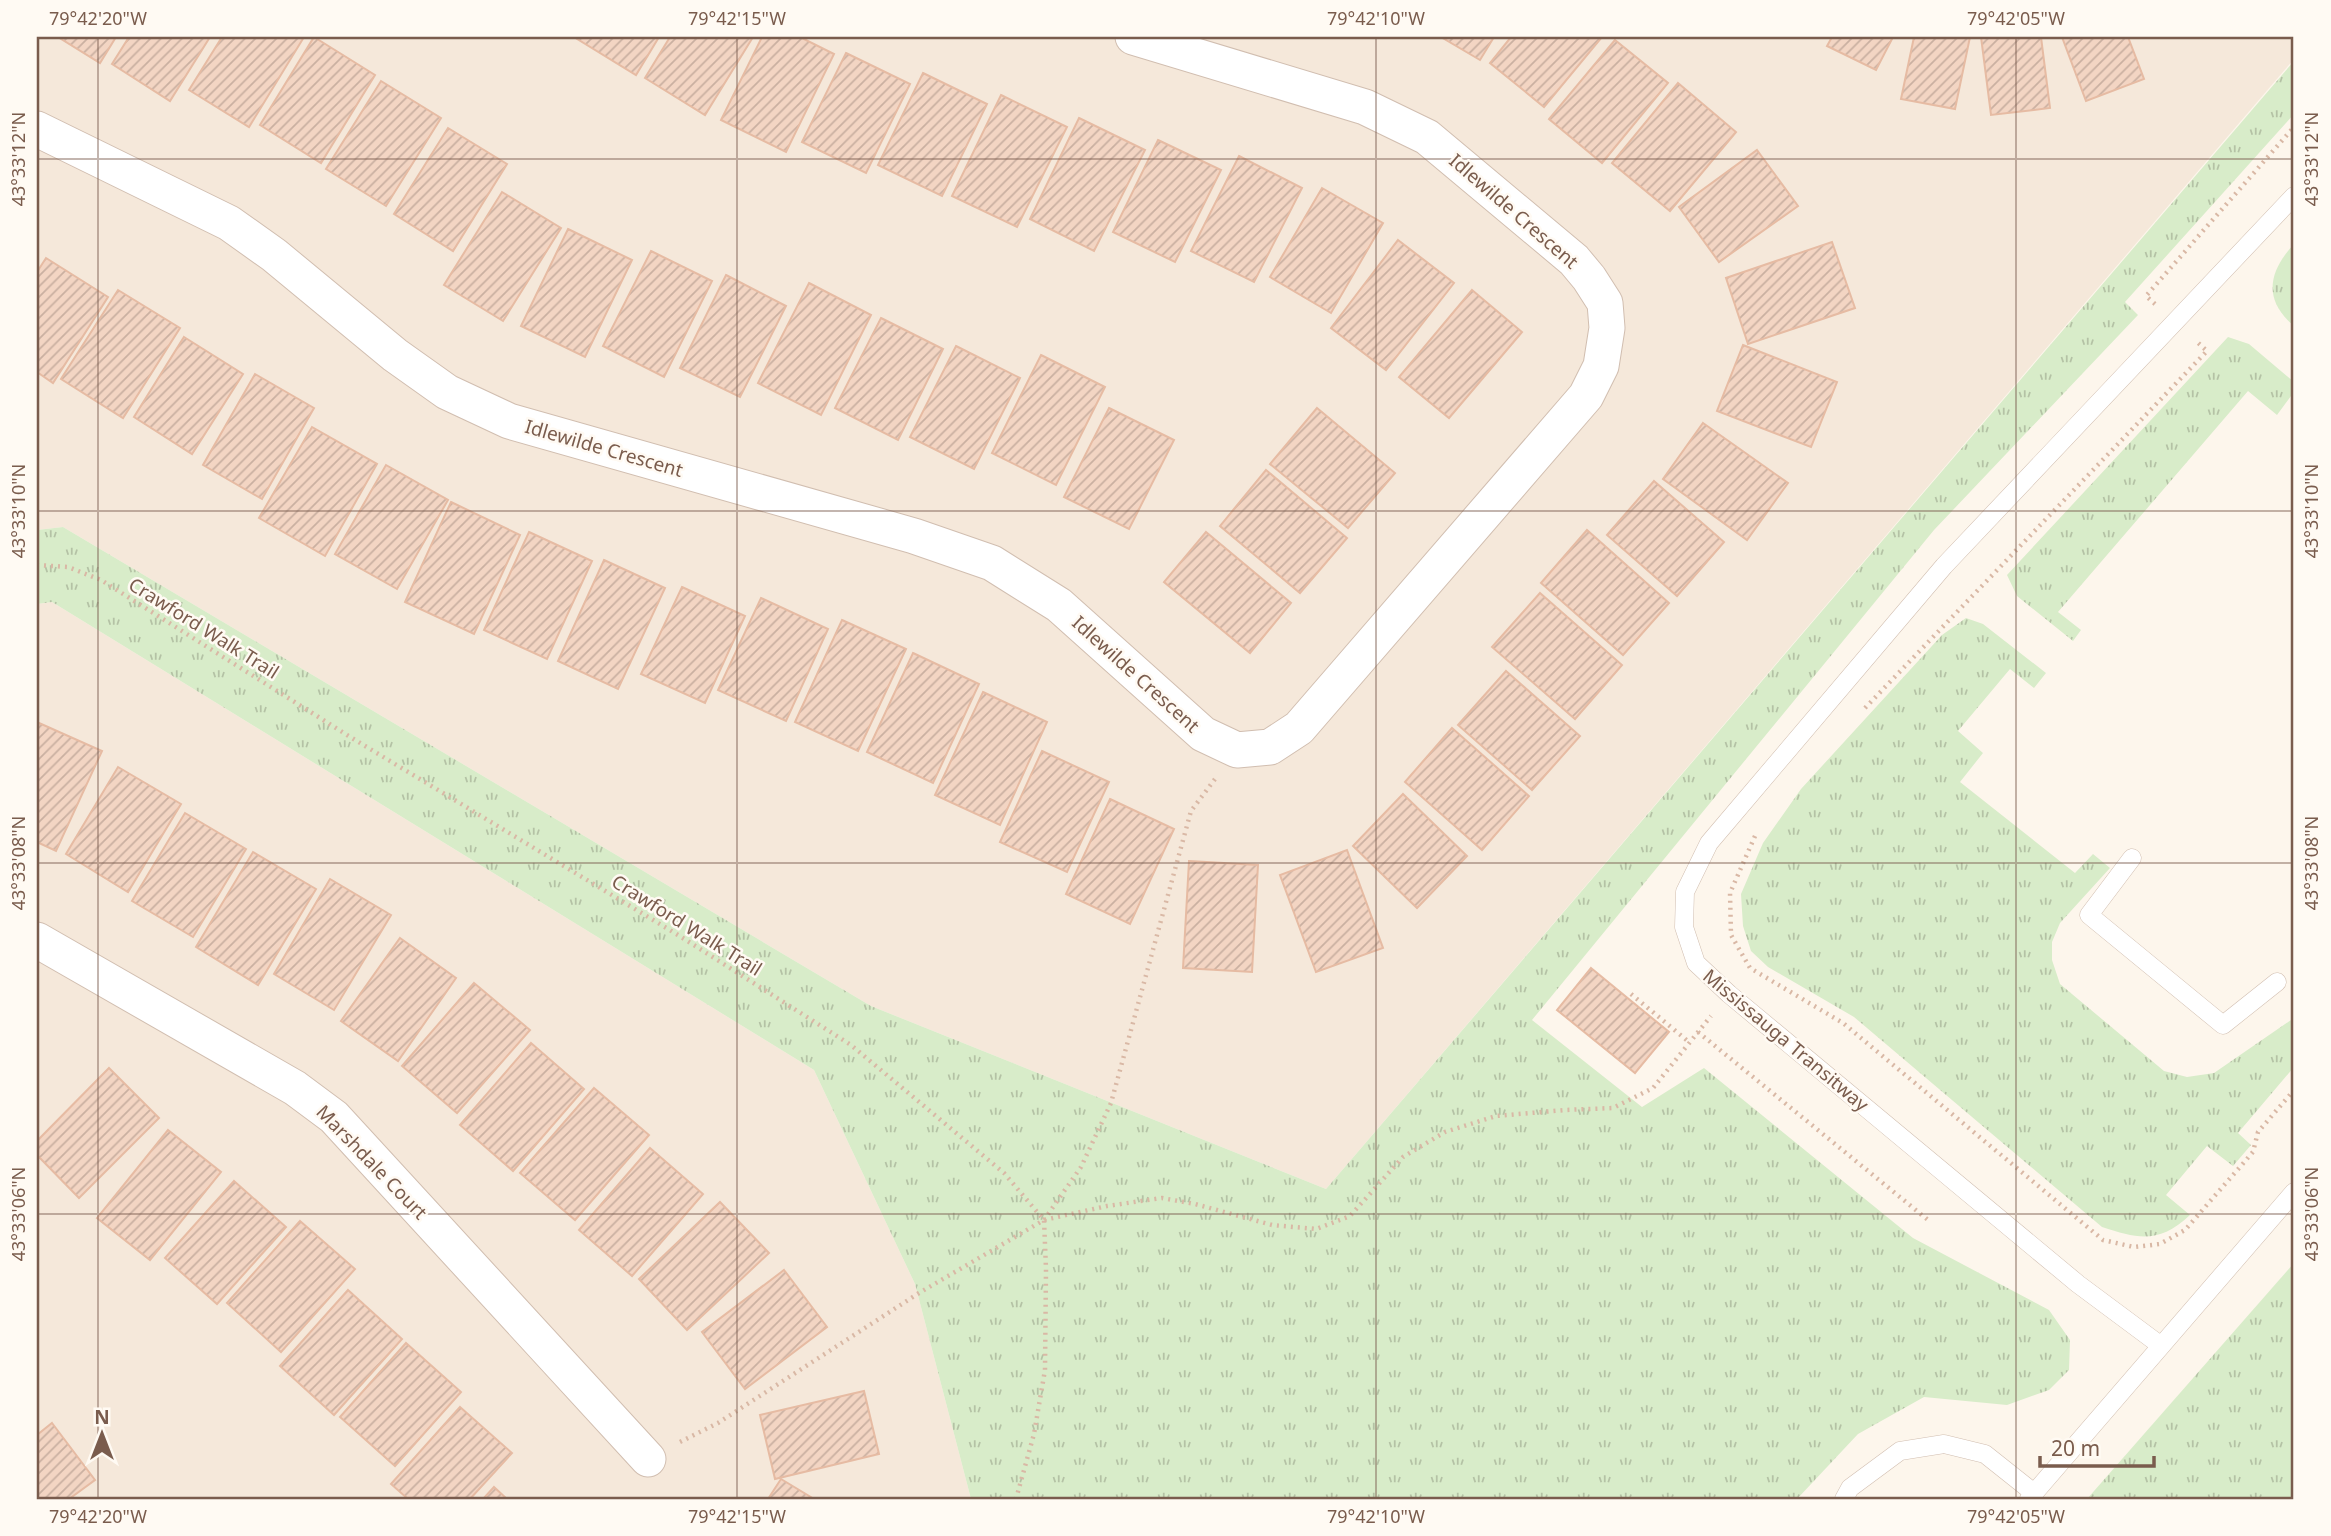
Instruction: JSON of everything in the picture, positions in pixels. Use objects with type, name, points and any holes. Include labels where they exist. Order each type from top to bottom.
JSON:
[{"type":"street","name":"Idlewilde Crescent","points":[[37,129],[229,223],[274,255],[395,355],[447,392],[509,421],[914,536],[992,563],[1059,605],[1203,734],[1237,750],[1270,747],[1299,729],[1586,396],[1601,366],[1607,328],[1605,303],[1574,260],[1427,137],[1365,107],[1133,37]]},
{"type":"street","name":"Marshdale Court","points":[[37,940],[295,1088],[334,1117],[648,1459]]},
{"type":"lane","name":"Mississauga Transitway","points":[[2160,1345],[2078,1284],[1729,994],[1696,963],[1684,927],[1685,892],[1710,843],[1944,566],[2294,196]]},
{"type":"lane","points":[[2132,858],[2089,915],[2223,1025],[2277,982]]},
{"type":"lane","points":[[1844,1499],[1850,1488],[1900,1451],[1944,1444],[1985,1454],[2031,1496],[2294,1192]]},
{"type":"path","points":[[2146,296],[2294,127]]},
{"type":"path","points":[[1862,710],[2207,351]]},
{"type":"path","name":"Crawford Walk Trail","points":[[37,565],[68,567],[101,580],[347,735],[678,935],[851,1045],[1004,1173],[1044,1220]]},
{"type":"path","points":[[1016,1499],[1034,1434],[1045,1370],[1047,1325],[1044,1220],[1081,1167],[1111,1102],[1191,811],[1237,750]]},
{"type":"path","points":[[1756,833],[1730,893],[1731,935],[1751,968],[1843,1023],[2103,1240],[2134,1248],[2160,1244],[2185,1230],[2253,1152],[2258,1132],[2294,1090]]},
{"type":"path","points":[[648,1459],[718,1423],[919,1293],[1044,1220],[1107,1206],[1162,1198],[1272,1225],[1316,1228],[1350,1216],[1403,1157],[1445,1132],[1496,1116],[1613,1108],[1653,1088],[1751,968]]},
{"type":"path","points":[[1631,994],[1689,1042]]},
{"type":"path","points":[[1698,1032],[1928,1220]]},
{"type":"shaded area","points":[[37,37],[2294,37],[2294,59],[1326,1189],[871,1006],[63,527],[37,530]]},
{"type":"shaded area","points":[[52,602],[814,1070],[915,1284],[971,1499],[37,1499],[37,604]]},
{"type":"green space","points":[[2294,61],[2294,114],[2125,302],[2138,315],[1934,530],[1532,1020],[1642,1107],[1704,1068],[1913,1238],[2049,1310],[2070,1340],[2069,1370],[2049,1390],[2007,1405],[1924,1397],[1858,1434],[1797,1499],[971,1499],[915,1284],[814,1070],[52,602],[37,604],[37,530],[63,527],[871,1006],[1326,1189]]},
{"type":"green space","points":[[2294,244],[2294,326],[2277,306],[2273,286],[2279,265]]},
{"type":"green space","points":[[2228,337],[2249,344],[2294,382],[2294,392],[2277,415],[2248,391],[2058,612],[2081,630],[2073,641],[2017,596],[2007,575]]},
{"type":"green space","points":[[1966,618],[1983,624],[2046,673],[2034,688],[2010,669],[1958,731],[1983,753],[1960,782],[2075,873],[2093,854],[2110,868],[2060,923],[2052,942],[2052,960],[2060,984],[2164,1071],[2187,1077],[2214,1073],[2291,1020],[2294,1022],[2294,1067],[2238,1133],[2251,1145],[2233,1166],[2207,1146],[2166,1195],[2190,1215],[2158,1235],[2138,1236],[2102,1227],[1854,1017],[1768,967],[1751,951],[1743,926],[1741,894],[1763,843],[1801,789],[1942,635]]},
{"type":"green space","points":[[2294,1263],[2294,1499],[2087,1499]]},
{"type":"building","points":[[58,37],[116,37],[100,63]]},
{"type":"building","points":[[129,37],[210,37],[170,101],[112,64]]},
{"type":"building","points":[[222,37],[304,37],[249,127],[189,90]]},
{"type":"building","points":[[314,37],[375,75],[321,163],[260,125]]},
{"type":"building","points":[[574,37],[659,37],[636,75]]},
{"type":"building","points":[[670,37],[753,37],[705,115],[645,78]]},
{"type":"building","points":[[762,37],[800,37],[834,54],[786,152],[721,120]]},
{"type":"building","points":[[1441,37],[1494,37],[1480,60]]},
{"type":"building","points":[[1511,37],[1602,37],[1544,107],[1490,63]]},
{"type":"building","points":[[1832,37],[1893,37],[1876,70],[1827,46]]},
{"type":"building","points":[[1914,37],[1970,37],[1955,109],[1901,99]]},
{"type":"building","points":[[1981,37],[2041,37],[2050,108],[1991,115]]},
{"type":"building","points":[[2062,37],[2128,37],[2144,79],[2086,101]]},
{"type":"building","points":[[1615,40],[1668,83],[1602,163],[1549,119]]},
{"type":"building","points":[[846,53],[910,84],[866,173],[802,142]]},
{"type":"building","points":[[923,73],[987,104],[942,196],[878,165]]},
{"type":"building","points":[[381,81],[441,118],[386,206],[326,169]]},
{"type":"building","points":[[1678,83],[1736,132],[1670,211],[1612,163]]},
{"type":"building","points":[[1001,95],[1067,127],[1017,227],[952,196]]},
{"type":"building","points":[[1079,118],[1145,150],[1094,251],[1030,219]]},
{"type":"building","points":[[448,128],[507,164],[453,251],[394,214]]},
{"type":"building","points":[[1158,140],[1221,170],[1175,262],[1113,232]]},
{"type":"building","points":[[1757,150],[1798,206],[1719,262],[1679,207]]},
{"type":"building","points":[[1239,156],[1302,188],[1254,282],[1191,251]]},
{"type":"building","points":[[1322,188],[1383,223],[1331,313],[1270,277]]},
{"type":"building","points":[[502,192],[561,228],[503,321],[444,285]]},
{"type":"building","points":[[568,229],[632,260],[585,357],[521,326]]},
{"type":"building","points":[[1398,240],[1454,283],[1386,370],[1331,328]]},
{"type":"building","points":[[1832,242],[1855,308],[1748,344],[1726,278]]},
{"type":"building","points":[[651,251],[712,281],[664,377],[603,346]]},
{"type":"building","points":[[46,258],[108,297],[53,383],[37,372],[37,272]]},
{"type":"building","points":[[726,275],[786,306],[740,397],[680,368]]},
{"type":"building","points":[[809,283],[871,315],[821,415],[758,383]]},
{"type":"building","points":[[118,290],[180,328],[123,418],[61,379]]},
{"type":"building","points":[[1472,290],[1522,332],[1449,418],[1399,377]]},
{"type":"building","points":[[881,318],[943,349],[898,440],[835,408]]},
{"type":"building","points":[[184,337],[243,374],[192,454],[134,417]]},
{"type":"building","points":[[1743,345],[1837,382],[1811,447],[1717,411]]},
{"type":"building","points":[[956,346],[1020,378],[974,469],[910,437]]},
{"type":"building","points":[[1041,355],[1105,387],[1056,485],[992,453]]},
{"type":"building","points":[[255,374],[314,408],[262,499],[203,465]]},
{"type":"building","points":[[1109,408],[1174,440],[1129,529],[1064,497]]},
{"type":"building","points":[[1317,408],[1395,473],[1348,528],[1270,464]]},
{"type":"building","points":[[1703,423],[1788,483],[1747,540],[1663,479]]},
{"type":"building","points":[[312,427],[377,464],[325,556],[259,518]]},
{"type":"building","points":[[386,465],[448,500],[397,589],[335,554]]},
{"type":"building","points":[[1266,470],[1347,538],[1300,593],[1220,526]]},
{"type":"building","points":[[1654,481],[1724,542],[1677,596],[1607,535]]},
{"type":"building","points":[[451,502],[520,535],[474,634],[405,602]]},
{"type":"building","points":[[1587,530],[1669,603],[1623,655],[1541,583]]},
{"type":"building","points":[[529,532],[592,561],[547,659],[484,630]]},
{"type":"building","points":[[1206,532],[1291,603],[1250,653],[1164,582]]},
{"type":"building","points":[[604,560],[665,588],[618,689],[558,661]]},
{"type":"building","points":[[682,587],[745,616],[705,703],[641,674]]},
{"type":"building","points":[[1540,593],[1622,665],[1575,719],[1492,647]]},
{"type":"building","points":[[761,598],[828,629],[786,721],[718,690]]},
{"type":"building","points":[[842,620],[906,649],[858,751],[795,722]]},
{"type":"building","points":[[913,653],[979,684],[933,783],[867,752]]},
{"type":"building","points":[[1506,671],[1580,736],[1532,790],[1458,725]]},
{"type":"building","points":[[983,692],[1047,722],[1000,825],[935,795]]},
{"type":"building","points":[[39,723],[102,751],[56,851],[37,842]]},
{"type":"building","points":[[1452,728],[1529,796],[1482,850],[1405,782]]},
{"type":"building","points":[[1042,751],[1109,782],[1067,872],[1000,842]]},
{"type":"building","points":[[118,767],[181,804],[128,892],[66,854]]},
{"type":"building","points":[[1403,794],[1467,856],[1417,908],[1353,846]]},
{"type":"building","points":[[1110,799],[1174,829],[1130,924],[1066,894]]},
{"type":"building","points":[[185,813],[246,849],[193,937],[132,901]]},
{"type":"building","points":[[1347,850],[1383,948],[1316,972],[1280,875]]},
{"type":"building","points":[[253,852],[316,889],[258,985],[196,947]]},
{"type":"building","points":[[1189,861],[1258,865],[1252,972],[1183,968]]},
{"type":"building","points":[[330,879],[391,915],[334,1010],[274,974]]},
{"type":"building","points":[[400,938],[456,978],[398,1061],[341,1021]]},
{"type":"building","points":[[1591,968],[1669,1032],[1635,1073],[1557,1010]]},
{"type":"building","points":[[474,983],[530,1030],[457,1113],[402,1066]]},
{"type":"building","points":[[531,1043],[584,1089],[513,1171],[460,1125]]},
{"type":"building","points":[[109,1068],[159,1118],[79,1198],[37,1155],[37,1141]]},
{"type":"building","points":[[594,1088],[649,1135],[575,1220],[520,1173]]},
{"type":"building","points":[[168,1130],[221,1172],[150,1260],[97,1218]]},
{"type":"building","points":[[650,1148],[703,1194],[632,1276],[579,1230]]},
{"type":"building","points":[[234,1181],[286,1227],[217,1304],[165,1258]]},
{"type":"building","points":[[720,1202],[769,1253],[687,1330],[639,1279]]},
{"type":"building","points":[[300,1221],[355,1269],[281,1352],[227,1303]]},
{"type":"building","points":[[784,1270],[827,1327],[745,1389],[702,1332]]},
{"type":"building","points":[[348,1290],[402,1339],[334,1415],[280,1366]]},
{"type":"building","points":[[406,1343],[461,1392],[395,1466],[340,1417]]},
{"type":"building","points":[[864,1391],[879,1454],[775,1479],[760,1415]]},
{"type":"building","points":[[460,1407],[512,1453],[470,1499],[408,1499],[391,1484]]},
{"type":"building","points":[[52,1423],[95,1480],[69,1499],[37,1499],[37,1435]]},
{"type":"building","points":[[781,1479],[814,1499],[768,1499]]},
{"type":"building","points":[[494,1487],[507,1499],[483,1499]]}]
